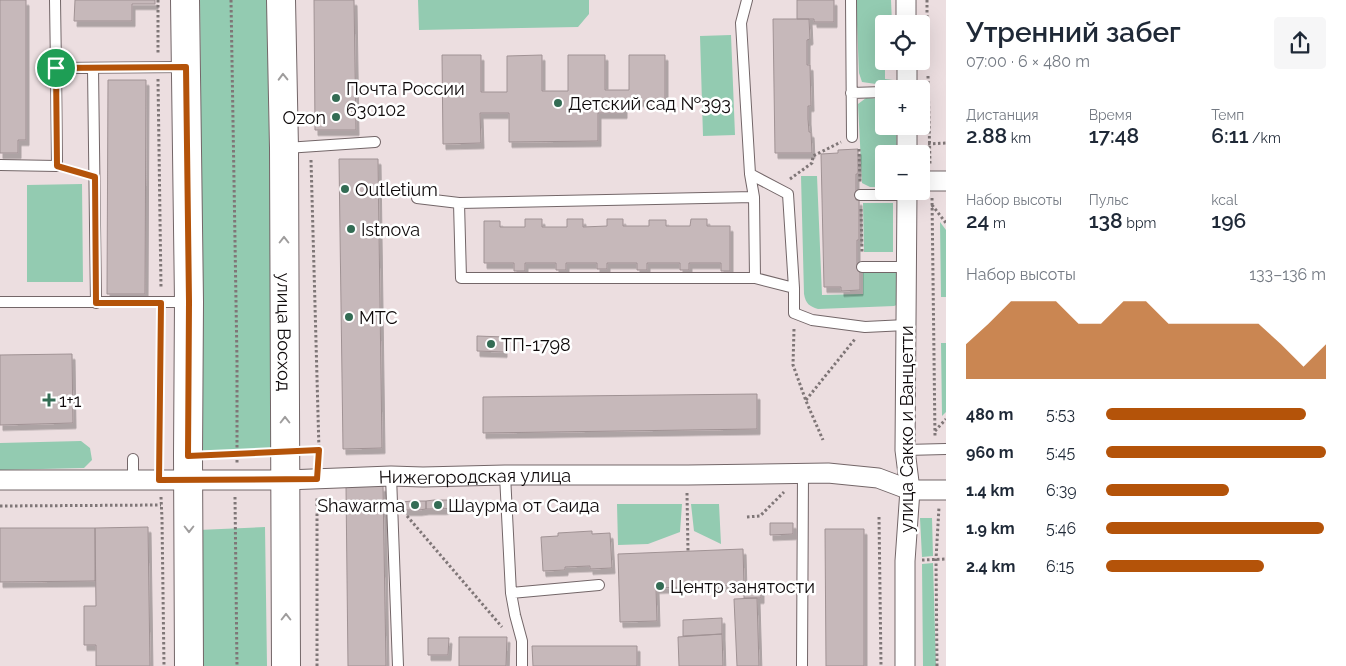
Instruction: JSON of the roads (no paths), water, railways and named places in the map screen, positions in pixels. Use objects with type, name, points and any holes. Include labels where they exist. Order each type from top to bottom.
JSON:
[{"type":"main road","points":[[185,0],[189,302],[189,666]]},
{"type":"main road","name":"улица Восход","points":[[281,0],[297,147],[285,451],[286,666]]},
{"type":"street","points":[[906,0],[906,15]]},
{"type":"street","name":"улица Сакко и Ванцетти","points":[[905,666],[905,561],[910,490],[905,450],[907,200]]},
{"type":"street","name":"Нижегородская улица","points":[[0,480],[159,480],[188,468],[235,480],[391,476],[828,473],[878,478],[910,490],[943,490]]},
{"type":"lane","points":[[0,165],[57,166],[55,0]]},
{"type":"lane","points":[[747,0],[740,23],[750,174],[754,197],[755,278]]},
{"type":"lane","points":[[851,0],[852,136]]},
{"type":"lane","points":[[56,68],[186,67]]},
{"type":"lane","points":[[93,68],[96,303]]},
{"type":"lane","points":[[851,93],[875,92]]},
{"type":"lane","points":[[297,147],[374,142]]},
{"type":"lane","points":[[750,174],[788,194],[794,313],[812,320],[865,326],[906,325]]},
{"type":"lane","points":[[860,195],[875,194]]},
{"type":"lane","points":[[417,198],[459,204],[754,197]]},
{"type":"lane","points":[[459,204],[460,278],[755,278],[794,288]]},
{"type":"lane","points":[[862,267],[906,267]]},
{"type":"lane","points":[[0,302],[189,302]]},
{"type":"lane","points":[[905,450],[946,450]]},
{"type":"lane","points":[[133,459],[133,480]]},
{"type":"lane","points":[[802,666],[803,473]]},
{"type":"lane","points":[[505,475],[511,593],[522,641],[522,666]]},
{"type":"lane","points":[[391,476],[398,666]]},
{"type":"lane","points":[[511,593],[599,585]]},
{"type":"place","name":"Почта России 630102","points":[[336,98]]},
{"type":"place","name":"Детский сад №393","points":[[558,103]]},
{"type":"place","name":"Ozon","points":[[336,117]]},
{"type":"place","name":"Outletium","points":[[345,189]]},
{"type":"place","name":"Istnova","points":[[351,229]]},
{"type":"place","name":"МТС","points":[[349,317]]},
{"type":"place","name":"ТП-1798","points":[[491,344]]},
{"type":"place","name":"1+1","points":[[49,400]]},
{"type":"place","name":"Shawarma","points":[[415,505]]},
{"type":"place","name":"Шаурма от Саида","points":[[438,505]]},
{"type":"place","name":"Центр занятости","points":[[660,586]]}]
